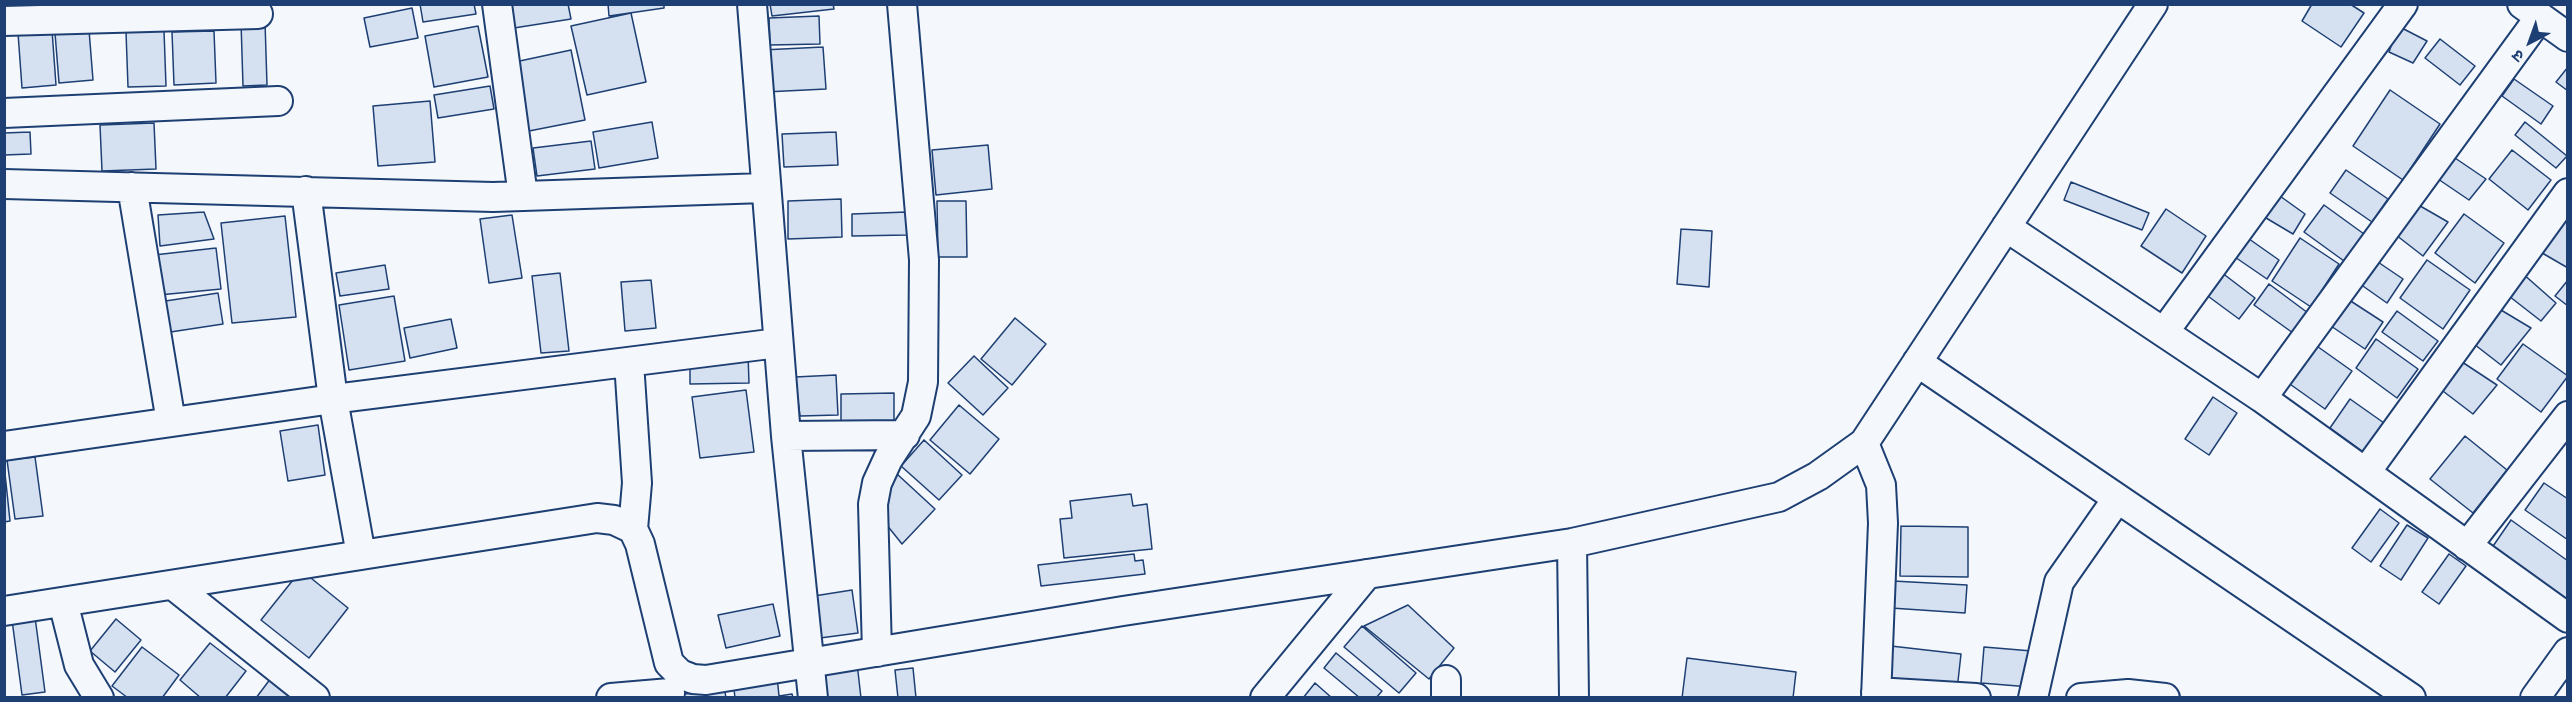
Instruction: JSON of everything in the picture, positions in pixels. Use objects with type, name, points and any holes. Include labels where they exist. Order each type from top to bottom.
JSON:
[{"type":"street","points":[[497,4],[523,196]]},
{"type":"street","points":[[752,4],[786,435],[813,698]]},
{"type":"street","points":[[877,652],[873,504],[877,483],[916,416],[923,382],[924,260],[902,4]]},
{"type":"street","points":[[611,698],[673,688],[693,679],[706,680],[1572,543],[1779,497],[1818,476],[1864,443],[2153,4]]},
{"type":"street","points":[[2164,332],[2403,4]]},
{"type":"street","points":[[2262,398],[2531,11],[2568,37]]},
{"type":"street","points":[[4,21],[258,14]]},
{"type":"street","points":[[4,113],[278,101]]},
{"type":"street","points":[[4,184],[523,196],[765,188]]},
{"type":"street","points":[[132,187],[171,422]]},
{"type":"street","points":[[306,190],[333,399],[361,555]]},
{"type":"street","points":[[2366,472],[2568,193]]},
{"type":"street","points":[[2006,227],[2262,398],[2568,618]]},
{"type":"street","points":[[4,446],[333,399],[778,343]]},
{"type":"street","points":[[629,362],[637,483],[633,529],[640,544],[673,688]]},
{"type":"street","points":[[1917,362],[2411,698]]},
{"type":"street","points":[[2467,546],[2568,416]]},
{"type":"street","points":[[786,435],[905,435]]},
{"type":"street","points":[[1864,443],[1881,485],[1883,523],[1876,695],[1977,698]]},
{"type":"street","points":[[2034,698],[2059,582],[2117,499]]},
{"type":"street","points":[[4,611],[597,518],[614,520],[633,529]]},
{"type":"street","points":[[1572,543],[1574,698]]},
{"type":"street","points":[[1265,698],[1366,574]]},
{"type":"street","points":[[173,585],[315,698]]},
{"type":"street","points":[[63,602],[79,666],[99,698]]},
{"type":"street","points":[[2535,698],[2568,652]]},
{"type":"street","points":[[2081,698],[2128,694],[2165,698]]},
{"type":"building","points":[[420,4],[474,4],[476,14],[423,22]]},
{"type":"building","points":[[511,4],[568,4],[571,19],[514,28]]},
{"type":"building","points":[[608,4],[664,4],[664,8],[609,16]]},
{"type":"building","points":[[770,4],[833,4],[834,9],[772,16]]},
{"type":"building","points":[[2312,4],[2350,4],[2364,13],[2341,47],[2302,21]]},
{"type":"building","points":[[412,8],[418,38],[370,47],[364,18]]},
{"type":"building","points":[[631,13],[646,82],[587,95],[571,26]]},
{"type":"building","points":[[819,16],[820,44],[770,45],[769,18]]},
{"type":"building","points":[[241,22],[265,22],[267,85],[243,86]]},
{"type":"building","points":[[478,26],[488,77],[434,87],[425,36]]},
{"type":"building","points":[[2398,26],[2427,41],[2413,63],[2389,52]]},
{"type":"building","points":[[52,30],[56,85],[22,88],[18,33]]},
{"type":"building","points":[[89,30],[93,80],[59,83],[55,33]]},
{"type":"building","points":[[164,31],[166,86],[128,87],[126,32]]},
{"type":"building","points":[[214,31],[216,83],[174,85],[172,32]]},
{"type":"building","points":[[2440,39],[2475,66],[2460,85],[2425,58]]},
{"type":"building","points":[[823,47],[826,89],[765,92],[762,50]]},
{"type":"building","points":[[571,50],[585,120],[529,131],[515,62]]},
{"type":"building","points":[[2568,67],[2568,91],[2556,82]]},
{"type":"building","points":[[2514,79],[2553,106],[2541,124],[2502,96]]},
{"type":"building","points":[[490,86],[494,109],[438,118],[434,95]]},
{"type":"building","points":[[2390,90],[2440,124],[2403,180],[2353,146]]},
{"type":"building","points":[[430,101],[435,162],[378,166],[373,106]]},
{"type":"building","points":[[652,122],[658,158],[599,168],[593,132]]},
{"type":"building","points":[[2525,122],[2567,156],[2556,168],[2515,135]]},
{"type":"building","points":[[154,123],[156,169],[102,171],[100,125]]},
{"type":"building","points":[[30,132],[31,154],[4,155],[4,133]]},
{"type":"building","points":[[836,132],[838,165],[784,167],[782,134]]},
{"type":"building","points":[[591,141],[595,169],[537,176],[533,148]]},
{"type":"building","points":[[988,145],[992,189],[936,195],[932,150]]},
{"type":"building","points":[[2512,150],[2551,180],[2528,210],[2489,179]]},
{"type":"building","points":[[2455,158],[2486,179],[2469,200],[2438,179]]},
{"type":"building","points":[[2346,170],[2388,199],[2372,222],[2330,193]]},
{"type":"building","points":[[2071,182],[2149,213],[2142,230],[2064,200]]},
{"type":"building","points":[[2273,191],[2305,214],[2293,234],[2261,215]]},
{"type":"building","points":[[841,199],[842,237],[788,239],[788,201]]},
{"type":"building","points":[[937,201],[966,201],[967,257],[938,257]]},
{"type":"building","points":[[2415,203],[2448,222],[2423,256],[2396,235]]},
{"type":"building","points":[[2324,205],[2364,234],[2344,261],[2304,232]]},
{"type":"building","points":[[2166,209],[2206,236],[2182,273],[2141,246]]},
{"type":"building","points":[[204,212],[214,239],[160,246],[158,215]]},
{"type":"building","points":[[907,212],[907,235],[852,236],[852,214]]},
{"type":"building","points":[[2568,212],[2568,268],[2537,250]]},
{"type":"building","points":[[2464,214],[2504,243],[2475,283],[2435,253]]},
{"type":"building","points":[[512,215],[522,278],[489,283],[480,219]]},
{"type":"building","points":[[285,216],[296,317],[232,323],[221,223]]},
{"type":"building","points":[[1681,229],[1712,231],[1709,287],[1677,284]]},
{"type":"building","points":[[2242,234],[2279,260],[2267,279],[2229,253]]},
{"type":"building","points":[[2300,238],[2339,264],[2311,307],[2272,281]]},
{"type":"building","points":[[216,248],[221,289],[159,295],[154,255]]},
{"type":"building","points":[[2372,258],[2403,279],[2387,303],[2360,284]]},
{"type":"building","points":[[2427,260],[2470,290],[2443,329],[2400,298]]},
{"type":"building","points":[[385,265],[389,289],[340,296],[336,273]]},
{"type":"building","points":[[2217,269],[2255,298],[2239,319],[2201,291]]},
{"type":"building","points":[[560,273],[569,351],[541,353],[532,276]]},
{"type":"building","points":[[2522,273],[2556,303],[2541,321],[2505,293]]},
{"type":"building","points":[[651,280],[656,328],[625,331],[621,282]]},
{"type":"building","points":[[2568,280],[2568,306],[2555,296]]},
{"type":"building","points":[[2269,284],[2308,313],[2293,333],[2254,305]]},
{"type":"building","points":[[218,293],[223,324],[164,333],[159,302]]},
{"type":"building","points":[[394,296],[405,361],[349,370],[339,305]]},
{"type":"building","points":[[2343,296],[2383,322],[2365,349],[2325,322]]},
{"type":"building","points":[[2501,310],[2531,328],[2501,365],[2470,341]]},
{"type":"building","points":[[2397,311],[2438,341],[2423,361],[2382,332]]},
{"type":"building","points":[[1015,318],[1046,344],[1012,385],[981,359]]},
{"type":"building","points":[[451,319],[457,348],[410,358],[404,328]]},
{"type":"building","points":[[2376,339],[2418,369],[2397,398],[2356,368]]},
{"type":"building","points":[[2314,344],[2352,371],[2325,409],[2287,382]]},
{"type":"building","points":[[2523,344],[2568,376],[2541,412],[2497,379]]},
{"type":"building","points":[[748,354],[749,383],[690,384],[690,355]]},
{"type":"building","points":[[974,356],[1008,388],[983,415],[948,383]]},
{"type":"building","points":[[2456,358],[2497,385],[2473,414],[2435,385]]},
{"type":"building","points":[[836,375],[838,415],[800,416],[795,377]]},
{"type":"building","points":[[746,390],[754,452],[700,458],[692,397]]},
{"type":"building","points":[[894,393],[894,421],[841,422],[841,394]]},
{"type":"building","points":[[2213,397],[2237,413],[2209,455],[2185,439]]},
{"type":"building","points":[[2350,399],[2394,430],[2373,459],[2330,428]]},
{"type":"building","points":[[959,405],[999,439],[970,474],[930,440]]},
{"type":"building","points":[[318,425],[325,475],[288,481],[280,431]]},
{"type":"building","points":[[2465,436],[2507,470],[2473,513],[2430,479]]},
{"type":"building","points":[[924,440],[962,475],[939,500],[901,466]]},
{"type":"building","points":[[35,457],[43,516],[15,519],[7,460]]},
{"type":"building","points":[[4,464],[10,521],[4,522]]},
{"type":"building","points":[[897,474],[935,509],[902,544],[878,514]]},
{"type":"building","points":[[2544,483],[2568,499],[2568,540],[2525,510]]},
{"type":"building","points":[[1131,494],[1133,506],[1147,504],[1152,549],[1064,558],[1060,519],[1072,518],[1070,501]]},
{"type":"building","points":[[2380,509],[2399,523],[2371,562],[2352,548]]},
{"type":"building","points":[[2511,520],[2568,561],[2568,609],[2489,552]]},
{"type":"building","points":[[2407,525],[2428,538],[2401,580],[2380,566]]},
{"type":"building","points":[[1901,526],[1968,527],[1968,577],[1900,576]]},
{"type":"building","points":[[1134,554],[1135,561],[1143,560],[1145,574],[1041,586],[1038,565]]},
{"type":"building","points":[[2449,554],[2466,566],[2439,604],[2422,592]]},
{"type":"building","points":[[301,570],[348,608],[309,658],[261,620]]},
{"type":"building","points":[[1893,581],[1967,585],[1965,613],[1891,608]]},
{"type":"building","points":[[852,590],[858,633],[820,638],[814,596]]},
{"type":"building","points":[[773,604],[780,636],[726,648],[718,615]]},
{"type":"building","points":[[1408,605],[1454,648],[1429,679],[1364,626]]},
{"type":"building","points":[[35,617],[45,692],[22,695],[12,620]]},
{"type":"building","points":[[116,619],[141,640],[115,672],[90,651]]},
{"type":"building","points":[[1362,626],[1416,673],[1399,693],[1344,647]]},
{"type":"building","points":[[210,643],[246,671],[225,698],[201,698],[180,680]]},
{"type":"building","points":[[1891,646],[1961,654],[1957,690],[1887,682]]},
{"type":"building","points":[[142,647],[179,675],[162,698],[128,698],[112,686]]},
{"type":"building","points":[[1984,647],[2032,651],[2030,687],[1981,683]]},
{"type":"building","points":[[1336,653],[1382,691],[1376,698],[1360,698],[1324,668]]},
{"type":"building","points":[[1687,658],[1796,672],[1793,698],[1682,698]]},
{"type":"building","points":[[857,663],[861,698],[823,698],[820,666]]},
{"type":"building","points":[[913,668],[916,698],[898,698],[895,670]]},
{"type":"building","points":[[274,674],[293,690],[287,698],[256,698]]},
{"type":"building","points":[[777,676],[779,696],[792,694],[793,698],[735,698],[733,680]]},
{"type":"building","points":[[1315,683],[1332,698],[1303,698]]},
{"type":"building","points":[[724,686],[726,698],[676,698],[676,696]]}]
